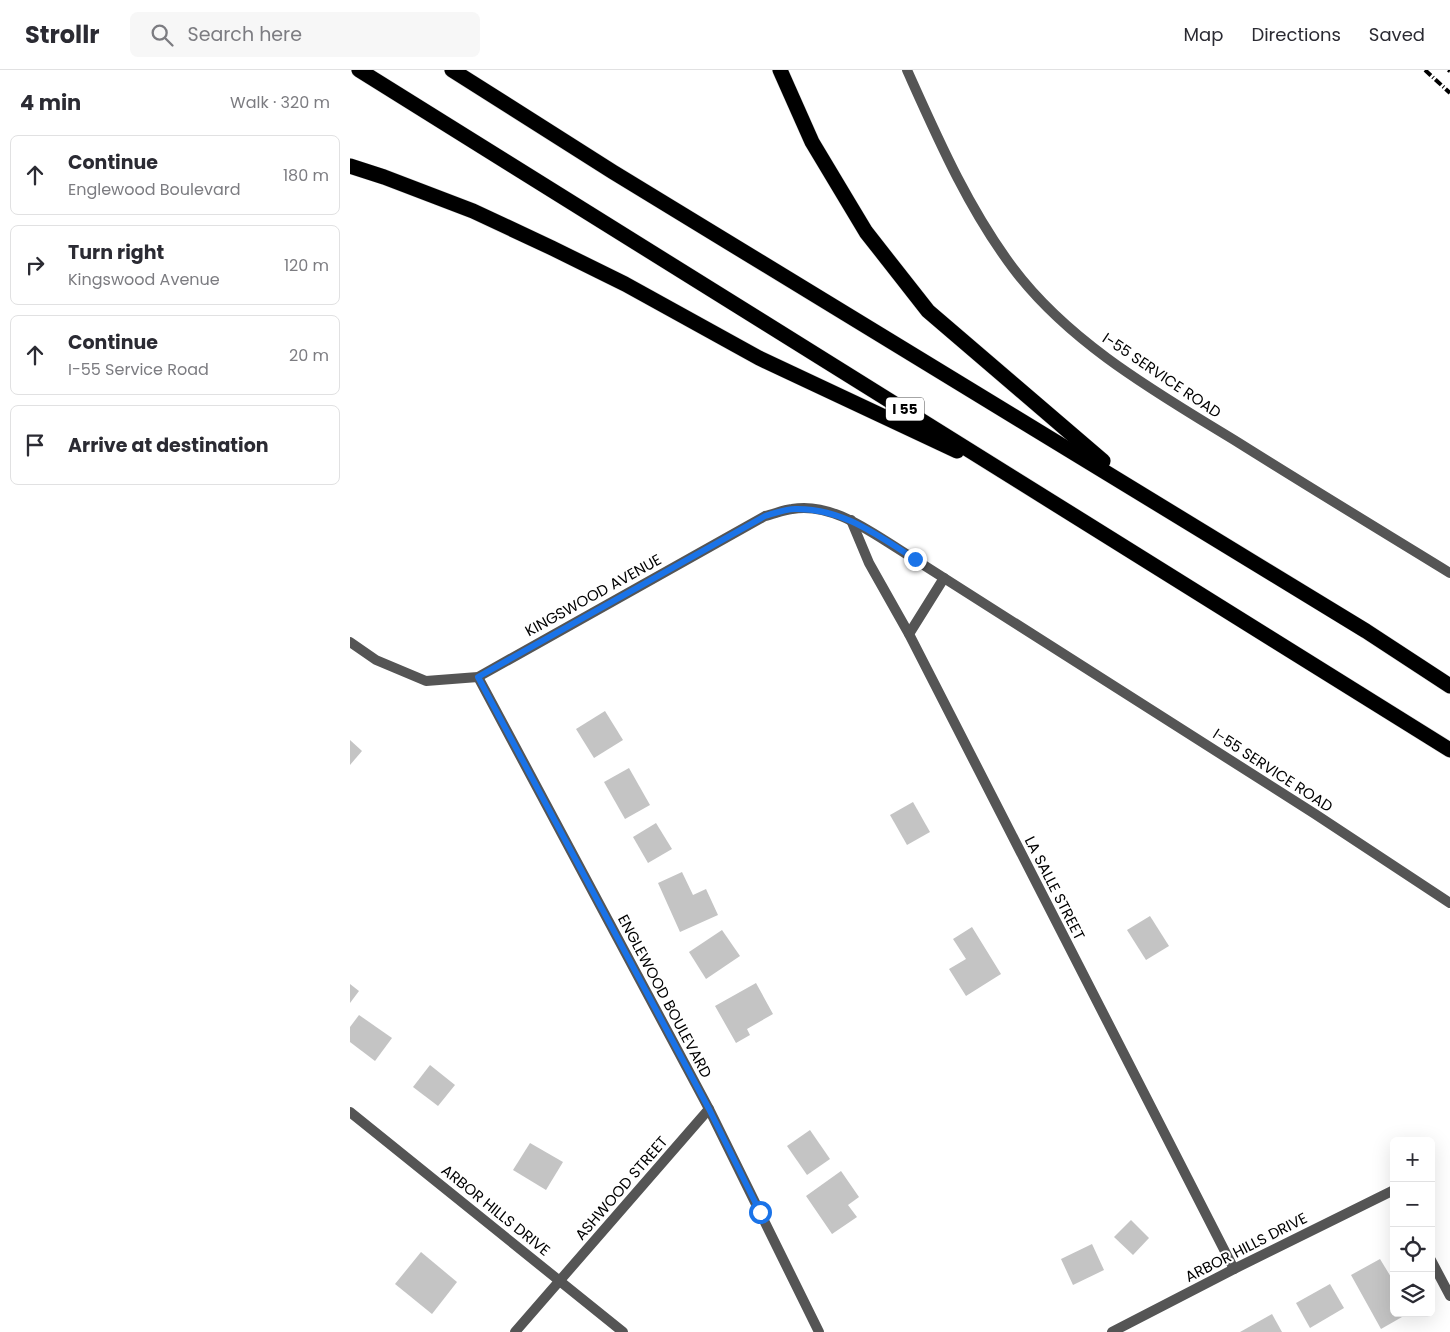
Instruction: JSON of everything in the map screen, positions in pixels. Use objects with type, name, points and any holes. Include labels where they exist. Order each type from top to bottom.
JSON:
[{"type":"highway","name":"I 55","points":[[359,70],[1450,750]]},
{"type":"highway","points":[[452,70],[630,182],[1366,630],[1450,686]]},
{"type":"highway","points":[[780,70],[812,142],[866,232],[928,311],[1138,491]]},
{"type":"highway","points":[[350,166],[473,211],[625,284],[759,358],[1019,480]]},
{"type":"street","name":"I-55 SERVICE ROAD","points":[[908,70],[946,156],[982,224],[1014,270],[1046,305],[1087,342],[1148,388],[1450,574]]},
{"type":"street","name":"KINGSWOOD AVENUE","points":[[350,642],[376,660],[426,681],[478,677],[765,516],[794,508],[821,510],[852,520]]},
{"type":"street","name":"I-55 SERVICE ROAD","points":[[852,520],[1450,903]]},
{"type":"street","name":"LA SALLE STREET","points":[[852,520],[869,563],[909,634],[1234,1269]]},
{"type":"street","points":[[909,634],[944,578]]},
{"type":"street","name":"ENGLEWOOD BOULEVARD","points":[[478,677],[709,1109],[819,1332]]},
{"type":"street","name":"ASHWOOD STREET","points":[[516,1332],[709,1109]]},
{"type":"street","name":"ARBOR HILLS DRIVE","points":[[350,1112],[623,1332]]},
{"type":"street","name":"ARBOR HILLS DRIVE","points":[[1112,1332],[1390,1192]]},
{"type":"street","points":[[1435,1268],[1450,1296]]},
{"type":"building","points":[[605,711],[623,740],[594,758],[576,729]]},
{"type":"building","points":[[350,740],[362,751],[350,765]]},
{"type":"building","points":[[629,768],[650,805],[625,819],[604,782]]},
{"type":"building","points":[[913,802],[930,832],[907,845],[890,815]]},
{"type":"building","points":[[656,823],[672,849],[648,863],[633,837]]},
{"type":"building","points":[[682,872],[693,895],[706,889],[718,915],[680,932],[658,883]]},
{"type":"building","points":[[1150,916],[1169,946],[1146,960],[1127,930]]},
{"type":"building","points":[[972,927],[1001,974],[966,996],[949,969],[966,959],[953,939]]},
{"type":"building","points":[[722,930],[740,956],[706,979],[689,952]]},
{"type":"building","points":[[756,983],[773,1014],[747,1029],[750,1035],[736,1043],[715,1006]]},
{"type":"building","points":[[350,984],[359,991],[350,1003]]},
{"type":"building","points":[[359,1015],[392,1038],[375,1061],[350,1042],[350,1027]]},
{"type":"building","points":[[430,1065],[455,1085],[438,1106],[413,1087]]},
{"type":"building","points":[[810,1130],[830,1159],[807,1175],[787,1146]]},
{"type":"building","points":[[530,1143],[563,1162],[546,1190],[513,1170]]},
{"type":"building","points":[[841,1171],[859,1197],[848,1205],[857,1217],[832,1234],[806,1196]]},
{"type":"building","points":[[1131,1220],[1149,1238],[1133,1255],[1114,1237]]},
{"type":"building","points":[[1092,1244],[1104,1270],[1073,1285],[1061,1259]]},
{"type":"building","points":[[421,1252],[457,1282],[432,1314],[395,1284]]},
{"type":"building","points":[[1380,1259],[1390,1275],[1390,1317],[1402,1317],[1381,1329],[1351,1275]]},
{"type":"building","points":[[1330,1284],[1344,1308],[1310,1328],[1296,1303]]},
{"type":"building","points":[[1272,1314],[1282,1332],[1240,1332]]},
{"type":"railway","points":[[1425,70],[1450,93]]},
{"type":"route","points":[[760,1212],[709,1109],[478,677],[765,516],[794,508],[821,510],[852,520],[915,559]]}]
